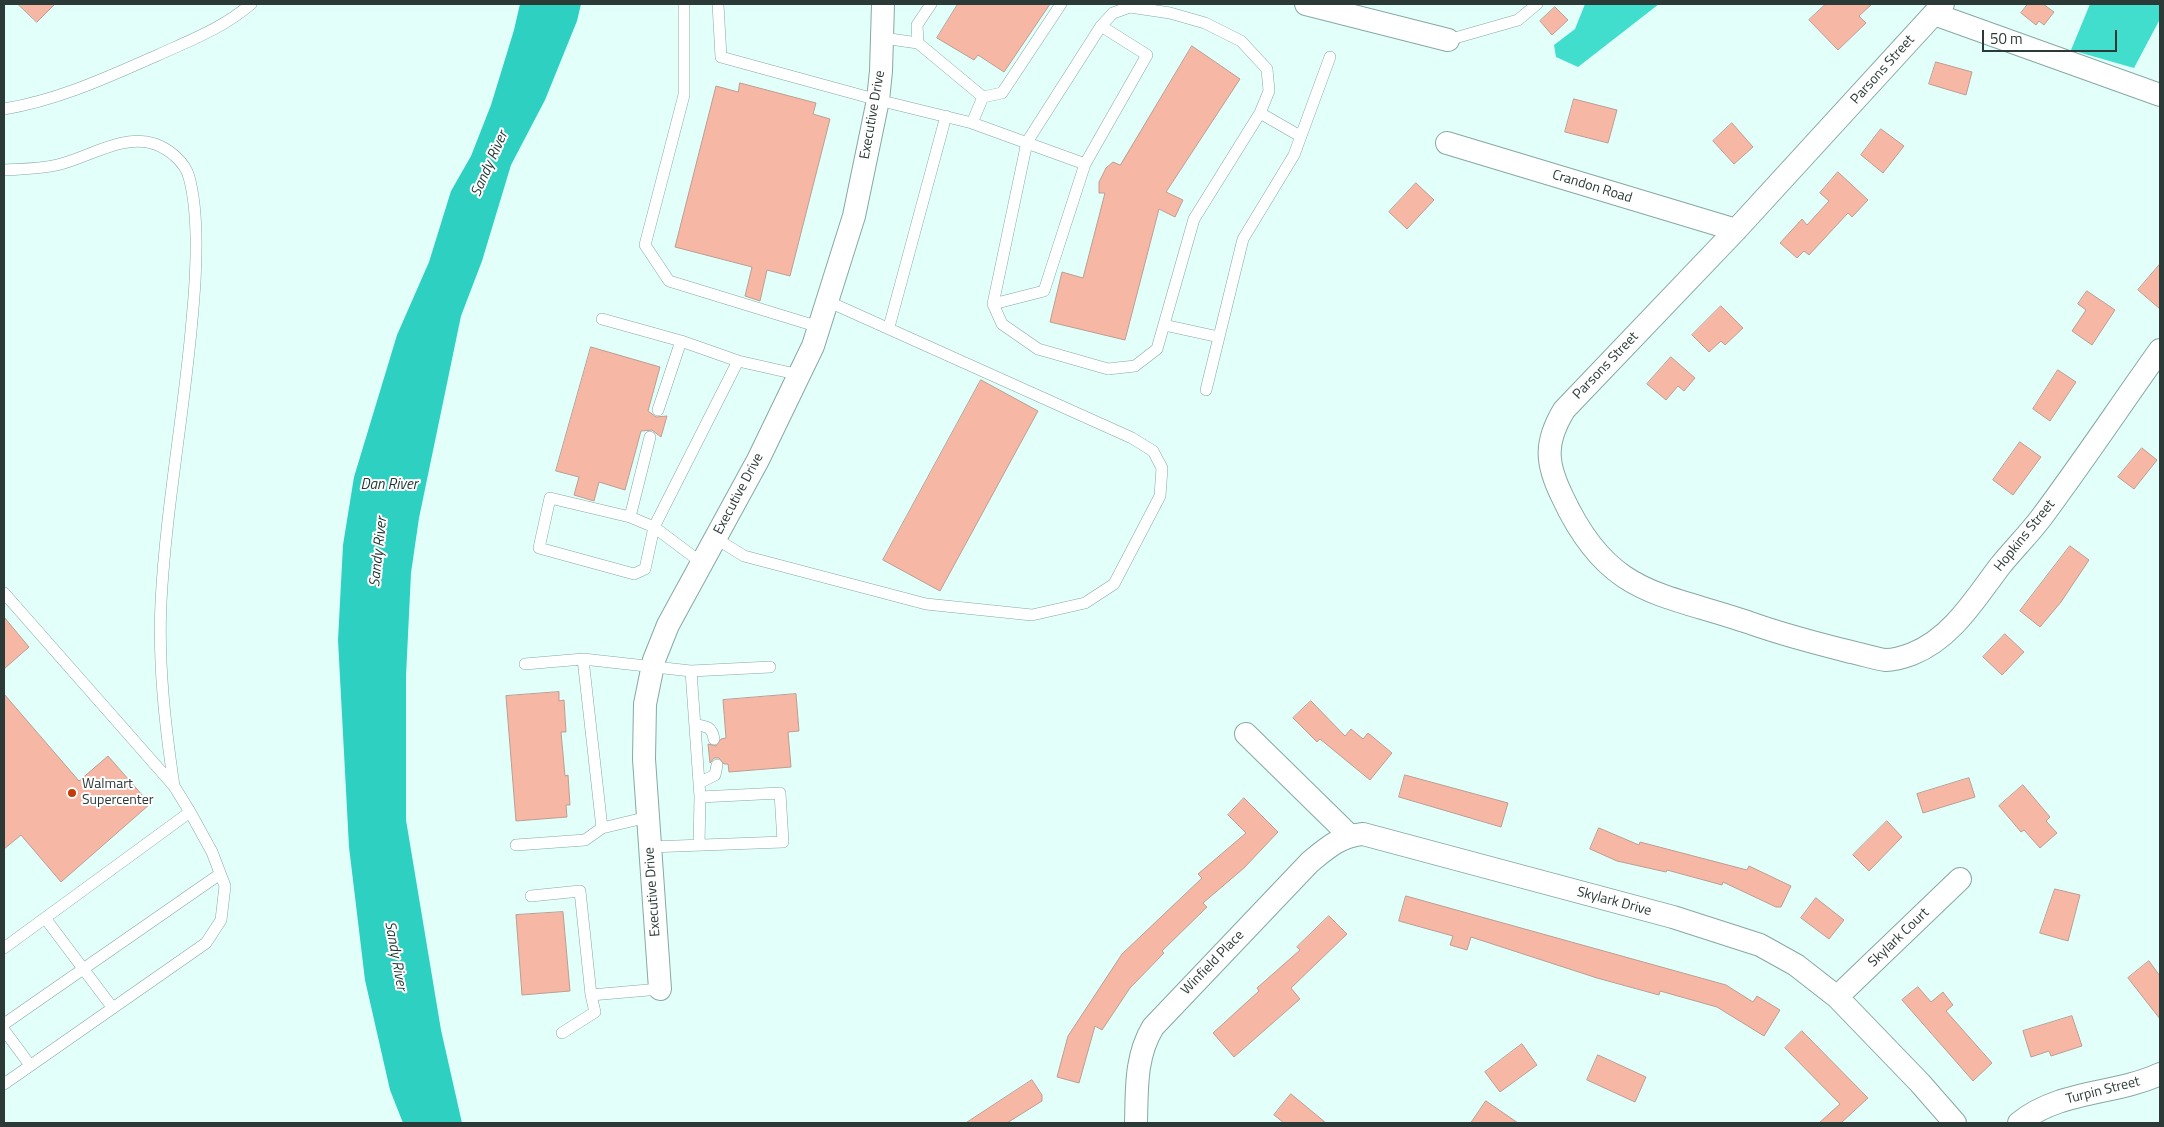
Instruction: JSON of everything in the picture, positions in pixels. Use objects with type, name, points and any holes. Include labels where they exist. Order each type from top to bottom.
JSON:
[{"type":"street","name":"Executive Drive","points":[[660,989],[644,759],[645,704],[653,666],[668,625],[800,375],[819,327],[854,216],[878,100],[883,38],[883,4]]},
{"type":"street","points":[[1319,6],[1448,40]]},
{"type":"street","points":[[1938,9],[2160,95]]},
{"type":"street","name":"Parsons Street","points":[[1849,651],[1796,639],[1741,619],[1676,601],[1654,594],[1628,581],[1605,564],[1587,541],[1568,510],[1552,477],[1549,460],[1550,442],[1555,425],[1564,410],[1736,230],[1938,9]]},
{"type":"street","name":"Crandon Road","points":[[1447,143],[1736,230]]},
{"type":"street","name":"Hopkins Street","points":[[1849,651],[1885,660],[1902,658],[1915,653],[1936,640],[1955,625],[2040,520],[2160,350]]},
{"type":"street","points":[[1246,734],[1349,835]]},
{"type":"street","name":"Skylark Drive","points":[[1349,835],[1363,834],[1732,934],[1760,945],[1796,965],[1837,997],[1920,1083],[1955,1123]]},
{"type":"street","name":"Winfield Place","points":[[1136,1123],[1138,1061],[1143,1043],[1153,1026],[1294,877],[1334,842],[1349,835]]},
{"type":"street","name":"Skylark Court","points":[[1837,997],[1960,879]]},
{"type":"street","name":"Turpin Street","points":[[2019,1123],[2050,1104],[2074,1096],[2140,1083],[2160,1074]]},
{"type":"lane","points":[[4,109],[56,97],[93,84],[222,26],[251,4]]},
{"type":"lane","points":[[684,4],[684,95],[645,245],[670,280],[819,327]]},
{"type":"lane","points":[[718,4],[721,57],[878,100],[972,123],[1085,164]]},
{"type":"lane","points":[[918,43],[917,25],[931,4]]},
{"type":"lane","points":[[883,38],[918,43],[983,97],[1002,94],[1061,4]]},
{"type":"lane","points":[[1448,40],[1518,20],[1537,4]]},
{"type":"lane","points":[[1130,6],[1170,13],[1205,23],[1240,41],[1267,69],[1269,91],[1260,113],[1194,219],[1157,349],[1134,366],[1108,369],[1038,349],[1002,324],[994,304],[1027,142],[1101,26],[1113,13],[1130,6]]},
{"type":"lane","points":[[994,304],[1044,291],[1085,164],[1147,55],[1101,26]]},
{"type":"lane","points":[[1206,390],[1243,239],[1294,155],[1330,57]]},
{"type":"lane","points":[[972,123],[983,97]]},
{"type":"lane","points":[[1260,113],[1300,136]]},
{"type":"lane","points":[[889,328],[946,116]]},
{"type":"lane","points":[[4,170],[56,166],[84,158],[124,142],[140,141],[155,144],[169,152],[181,162],[189,175],[196,239],[195,285],[187,378],[165,541],[161,605],[162,678],[166,733],[174,786]]},
{"type":"lane","points":[[715,538],[744,556],[926,604],[1032,615],[1085,603],[1114,584],[1160,496],[1162,468],[1153,451],[1132,438],[827,301]]},
{"type":"lane","points":[[602,319],[681,341],[738,361],[800,375]]},
{"type":"lane","points":[[1164,325],[1219,337]]},
{"type":"lane","points":[[658,410],[681,341]]},
{"type":"lane","points":[[702,562],[654,527],[630,517],[550,498],[539,548],[634,574],[645,569],[654,527],[738,361]]},
{"type":"lane","points":[[630,517],[650,437]]},
{"type":"lane","points":[[4,593],[174,786],[190,812],[225,886],[221,920],[206,942],[4,1084]]},
{"type":"lane","points":[[583,658],[602,828]]},
{"type":"lane","points":[[525,664],[583,658],[691,671],[770,667]]},
{"type":"lane","points":[[691,671],[700,797],[699,845]]},
{"type":"lane","points":[[695,725],[706,726],[712,730],[714,739]]},
{"type":"lane","points":[[699,783],[715,775],[718,764]]},
{"type":"lane","points":[[650,848],[783,842],[780,793],[700,797]]},
{"type":"lane","points":[[4,948],[190,812]]},
{"type":"lane","points":[[516,845],[585,840],[602,828],[648,817]]},
{"type":"lane","points":[[4,1024],[82,968],[220,874]]},
{"type":"lane","points":[[532,896],[580,891],[591,995],[595,1012],[562,1033]]},
{"type":"lane","points":[[45,918],[112,1007]]},
{"type":"lane","points":[[591,995],[660,989]]},
{"type":"lane","points":[[4,1030],[30,1065]]},
{"type":"shaded area","points":[[1585,4],[1659,4],[1578,67],[1556,57],[1554,45],[1575,29]]},
{"type":"shaded area","points":[[2090,4],[2160,4],[2160,19],[2134,68],[2071,50]]},
{"type":"water","name":"Dan River","points":[[520,4],[581,4],[577,21],[545,100],[511,165],[482,261],[461,316],[419,518],[411,573],[406,676],[406,820],[441,1030],[462,1123],[403,1123],[390,1090],[365,980],[349,847],[338,640],[343,545],[354,477],[397,335],[429,262],[451,191],[471,156],[491,105]]},
{"type":"building","points":[[18,4],[55,4],[37,22]]},
{"type":"building","points":[[958,4],[1050,4],[1004,72],[978,55],[974,60],[937,38]]},
{"type":"building","points":[[1826,4],[1872,4],[1859,16],[1866,23],[1838,50],[1809,20]]},
{"type":"building","points":[[2028,4],[2043,4],[2054,12],[2044,25],[2039,21],[2036,25],[2021,13]]},
{"type":"building","points":[[1555,7],[1568,20],[1552,35],[1540,21]]},
{"type":"building","points":[[1192,46],[1240,79],[1166,192],[1183,200],[1175,217],[1159,209],[1125,340],[1050,322],[1062,272],[1083,278],[1105,193],[1099,193],[1099,182],[1106,168],[1113,162],[1120,165]]},
{"type":"building","points":[[1936,62],[1972,72],[1966,95],[1929,84]]},
{"type":"building","points":[[740,83],[816,103],[813,114],[830,119],[790,276],[767,270],[760,301],[745,296],[752,267],[675,247],[716,86],[738,92]]},
{"type":"building","points":[[1574,99],[1617,110],[1608,143],[1565,132]]},
{"type":"building","points":[[1732,123],[1753,147],[1734,164],[1713,141]]},
{"type":"building","points":[[1881,129],[1904,146],[1883,173],[1861,155]]},
{"type":"building","points":[[1838,172],[1868,200],[1852,217],[1848,213],[1809,255],[1804,251],[1797,258],[1780,243],[1802,219],[1807,225],[1829,201],[1820,193]]},
{"type":"building","points":[[1416,183],[1434,200],[1407,229],[1389,212]]},
{"type":"building","points":[[2160,264],[2160,309],[2138,290]]},
{"type":"building","points":[[2087,291],[2115,310],[2092,345],[2072,331],[2086,310],[2078,304]]},
{"type":"building","points":[[1721,306],[1743,328],[1725,345],[1721,341],[1709,352],[1692,335]]},
{"type":"building","points":[[591,347],[660,367],[648,411],[656,417],[667,416],[661,437],[652,430],[641,431],[625,490],[599,482],[594,501],[574,495],[579,477],[556,471]]},
{"type":"building","points":[[1671,357],[1695,378],[1684,391],[1678,386],[1666,400],[1647,384]]},
{"type":"building","points":[[2058,370],[2076,382],[2050,421],[2033,409]]},
{"type":"building","points":[[981,380],[1038,411],[940,591],[883,560]]},
{"type":"building","points":[[2020,442],[2041,457],[2013,495],[1993,480]]},
{"type":"building","points":[[2142,448],[2157,460],[2134,489],[2118,477]]},
{"type":"building","points":[[2070,546],[2089,560],[2061,602],[2040,627],[2020,611]]},
{"type":"building","points":[[4,617],[29,647],[4,669]]},
{"type":"building","points":[[2005,634],[2024,652],[2002,675],[1983,657]]},
{"type":"building","points":[[559,692],[559,701],[564,700],[566,732],[561,732],[565,776],[568,775],[570,805],[566,805],[567,817],[516,821],[506,696]]},
{"type":"building","name":"Walmart Supercenter","points":[[4,694],[79,781],[108,756],[150,804],[61,882],[21,835],[4,849]]},
{"type":"building","points":[[796,694],[799,731],[788,732],[791,767],[729,772],[728,764],[724,764],[719,758],[714,758],[710,763],[708,744],[716,746],[721,739],[726,738],[723,700]]},
{"type":"building","points":[[1311,701],[1345,736],[1351,729],[1363,739],[1368,733],[1392,753],[1370,780],[1320,739],[1317,742],[1293,718]]},
{"type":"building","points":[[1405,775],[1508,803],[1501,827],[1399,797]]},
{"type":"building","points":[[1969,778],[1975,797],[1923,813],[1917,794]]},
{"type":"building","points":[[2023,785],[2050,817],[2046,821],[2057,833],[2040,848],[2024,830],[2021,832],[1999,806]]},
{"type":"building","points":[[1244,798],[1278,832],[1244,868],[1203,903],[1207,907],[1162,951],[1164,953],[1130,988],[1102,1030],[1095,1026],[1079,1083],[1057,1077],[1068,1036],[1122,954],[1202,878],[1198,874],[1246,833],[1228,815]]},
{"type":"building","points":[[1887,821],[1902,837],[1869,871],[1853,855]]},
{"type":"building","points":[[1599,828],[1639,845],[1640,842],[1747,870],[1749,866],[1791,886],[1781,907],[1776,907],[1723,882],[1722,885],[1667,870],[1666,872],[1617,861],[1590,849]]},
{"type":"building","points":[[2055,889],[2080,895],[2068,941],[2040,933]]},
{"type":"building","points":[[1406,896],[1726,985],[1753,1002],[1757,996],[1780,1010],[1764,1036],[1717,1007],[1660,991],[1659,995],[1597,978],[1471,937],[1467,950],[1450,945],[1453,936],[1399,921]]},
{"type":"building","points":[[1816,898],[1844,920],[1829,939],[1801,918]]},
{"type":"building","points":[[563,912],[570,991],[522,995],[516,915]]},
{"type":"building","points":[[1329,916],[1347,934],[1291,988],[1300,999],[1234,1057],[1213,1033],[1259,991],[1257,988],[1300,950],[1297,947]]},
{"type":"building","points":[[2149,961],[2160,976],[2160,1019],[2128,978]]},
{"type":"building","points":[[1918,987],[1931,1002],[1943,992],[1953,1005],[1946,1011],[1992,1063],[1973,1081],[1902,1000]]},
{"type":"building","points":[[2072,1016],[2082,1046],[2051,1056],[2049,1051],[2031,1057],[2023,1031]]},
{"type":"building","points":[[1802,1031],[1868,1098],[1841,1123],[1819,1123],[1840,1104],[1785,1048]]},
{"type":"building","points":[[1522,1044],[1537,1065],[1500,1092],[1485,1072]]},
{"type":"building","points":[[1598,1055],[1646,1077],[1635,1102],[1587,1080]]},
{"type":"building","points":[[1032,1080],[1042,1095],[1042,1101],[1007,1123],[966,1123]]},
{"type":"building","points":[[1291,1094],[1326,1123],[1284,1123],[1274,1115]]},
{"type":"building","points":[[1486,1101],[1518,1123],[1471,1123]]},
{"type":"place","name":"Walmart Supercenter","points":[[72,793]]},
{"type":"water label","name":"Sandy River","points":[[490,164]]},
{"type":"water label","name":"Sandy River","points":[[379,552]]},
{"type":"water label","name":"Sandy River","points":[[395,956]]}]
